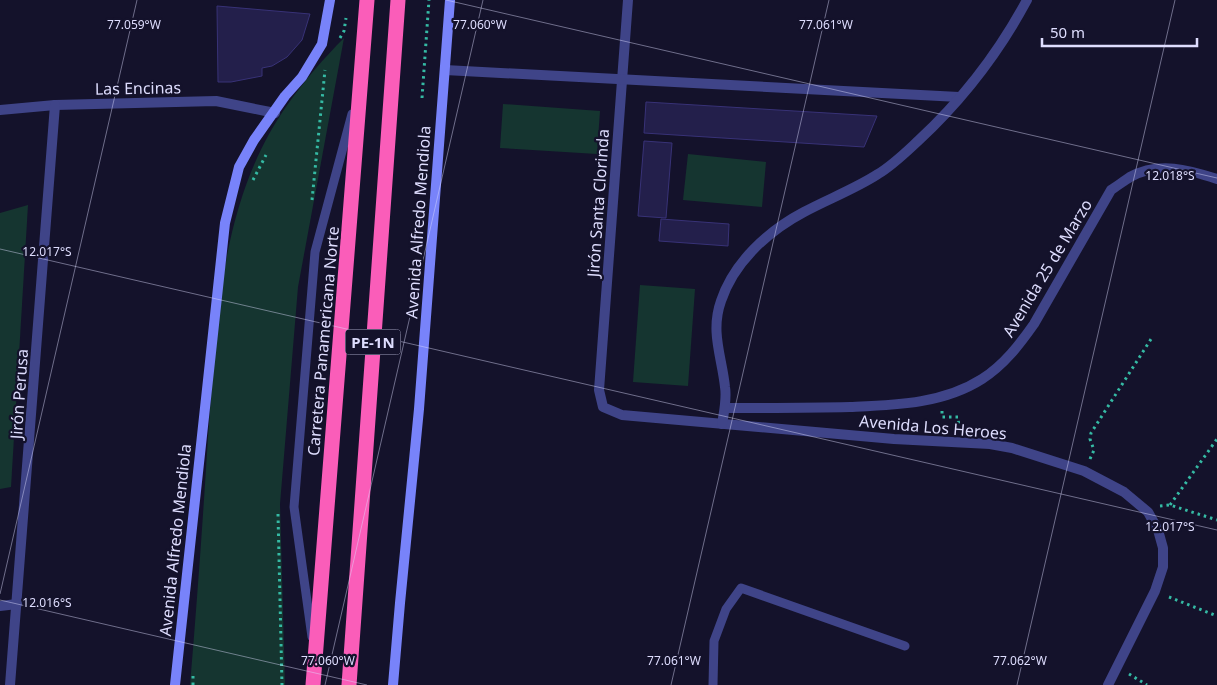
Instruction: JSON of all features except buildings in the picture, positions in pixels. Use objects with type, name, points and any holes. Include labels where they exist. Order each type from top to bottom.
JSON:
[{"type":"highway","name":"Carretera Panamericana Norte","points":[[313,685],[367,0]]},
{"type":"highway","name":"PE-1N","points":[[349,685],[398,0]]},
{"type":"main road","name":"Avenida Alfredo Mendiola","points":[[393,685],[418,409],[450,0]]},
{"type":"main road","name":"Avenida Alfredo Mendiola","points":[[175,685],[225,224],[239,167],[254,140],[275,113],[285,96],[302,78],[322,44],[330,3]]},
{"type":"street","name":"Jirón Santa Clorinda","points":[[603,407],[599,390],[628,0]]},
{"type":"street","points":[[722,424],[726,388],[717,346],[716,324],[720,302],[731,280],[747,257],[770,233],[803,212],[878,174],[908,150],[934,126],[991,58],[1016,21],[1027,0]]},
{"type":"street","points":[[445,70],[959,97]]},
{"type":"street","name":"Las Encinas","points":[[0,110],[56,105],[216,101],[275,113]]},
{"type":"street","name":"Jirón Perusa","points":[[10,685],[56,105]]},
{"type":"street","name":"Avenida 25 de Marzo","points":[[725,408],[798,409],[910,403],[942,396],[967,387],[984,378],[1003,361],[1034,324],[1111,190],[1132,176],[1163,168],[1188,170],[1217,179]]},
{"type":"street","name":"Avenida Los Heroes","points":[[603,407],[622,415],[990,444],[1012,448],[1084,471],[1124,492],[1148,512],[1158,530],[1163,548],[1163,567],[1155,591],[1108,685]]},
{"type":"street","points":[[0,606],[16,604]]},
{"type":"lane","points":[[315,660],[294,506],[315,252],[361,83]]},
{"type":"lane","points":[[713,685],[714,641],[726,610],[740,588],[905,646]]},
{"type":"path","points":[[422,98],[429,0]]},
{"type":"path","points":[[320,72],[325,64]]},
{"type":"path","points":[[250,185],[266,154]]},
{"type":"path","points":[[1084,471],[1094,450],[1090,439],[1091,433],[1153,336]]},
{"type":"path","points":[[942,410],[942,417],[958,417],[960,443]]},
{"type":"path","points":[[1170,505],[1217,439]]},
{"type":"path","points":[[1148,512],[1162,505],[1170,505],[1217,520]]},
{"type":"path","points":[[1155,591],[1217,616]]},
{"type":"path","points":[[1118,667],[1147,685]]},
{"type":"path","points":[[193,675],[193,685]]},
{"type":"green space","points":[[344,38],[298,287],[280,504],[285,685],[190,685],[215,350],[225,264],[235,222],[248,181],[265,141],[301,86]]},
{"type":"green space","points":[[503,104],[600,111],[597,154],[500,148]]},
{"type":"green space","points":[[688,154],[766,162],[762,207],[683,200]]},
{"type":"green space","points":[[28,205],[11,487],[0,489],[0,213]]},
{"type":"green space","points":[[640,285],[695,289],[688,386],[633,382]]}]
